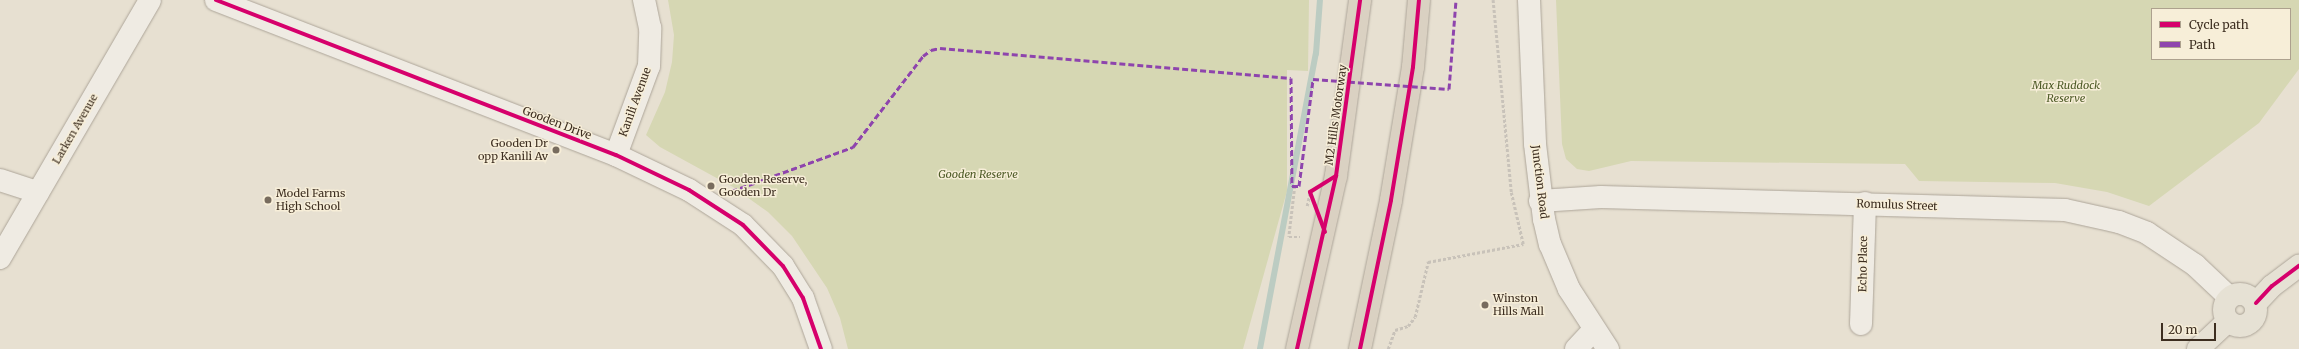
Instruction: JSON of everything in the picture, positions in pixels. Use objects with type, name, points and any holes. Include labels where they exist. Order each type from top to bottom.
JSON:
[{"type":"highway","name":"M2 Hills Motorway","points":[[1297,349],[1325,232],[1336,176],[1360,0]]},
{"type":"highway","points":[[1360,349],[1392,200],[1413,67],[1419,0]]},
{"type":"main road","points":[[2256,302],[2299,266]]},
{"type":"main road","points":[[2228,321],[2224,307],[2229,297],[2242,293],[2256,302]]},
{"type":"main road","points":[[2228,321],[2241,326],[2248,324],[2256,315],[2256,302]]},
{"type":"main road","points":[[2198,349],[2228,321]]},
{"type":"street","name":"Larken Avenue","points":[[0,258],[150,0]]},
{"type":"street","name":"Gooden Drive","points":[[216,0],[616,156],[671,180],[707,200],[743,225],[771,251],[803,298],[821,349]]},
{"type":"street","name":"Kanili Avenue","points":[[616,156],[649,66],[650,28],[644,0]]},
{"type":"street","name":"Junction Road","points":[[1529,0],[1535,144],[1540,201],[1559,267],[1594,330],[1608,349]]},
{"type":"street","points":[[0,180],[38,192]]},
{"type":"street","name":"Romulus Street","points":[[1540,201],[1601,197],[2065,210],[2096,216],[2147,233],[2195,265],[2229,297]]},
{"type":"street","name":"Echo Place","points":[[1861,324],[1865,204]]},
{"type":"street","points":[[1576,349],[1594,330]]},
{"type":"path","points":[[1388,349],[1395,330],[1408,326],[1415,317],[1428,262],[1523,244],[1509,178],[1493,0]]},
{"type":"path","points":[[1325,232],[1310,192],[1336,176]]},
{"type":"path","points":[[1295,186],[1289,237],[1300,238]]},
{"type":"green space","name":"Gooden Reserve","points":[[668,0],[1309,0],[1308,71],[1287,70],[1287,191],[1243,349],[848,349],[840,318],[827,288],[792,236],[768,212],[733,187],[660,147],[646,135],[665,92],[672,62],[674,35]]},
{"type":"green space","name":"Max Ruddock Reserve","points":[[1556,0],[2299,0],[2299,69],[2259,123],[2149,206],[2107,192],[2055,183],[1919,181],[1905,164],[1631,161],[1589,171],[1577,169],[1566,159],[1562,144]]},
{"type":"waterway","points":[[1260,349],[1316,54],[1320,0]]},
{"type":"marked path","points":[[732,191],[853,147],[923,56],[931,50],[940,48],[1291,78],[1292,186],[1299,186],[1313,79],[1449,89],[1456,0]]},
{"type":"cycle path","points":[[216,0],[616,155],[689,190],[743,225],[783,266],[803,298],[821,349]]},
{"type":"cycle path","points":[[1297,349],[1336,176],[1360,0]]},
{"type":"cycle path","points":[[1360,349],[1391,200],[1413,67],[1419,0]]},
{"type":"cycle path","points":[[1325,232],[1310,192],[1336,176]]},
{"type":"cycle path","points":[[2256,303],[2272,286],[2299,266]]},
{"type":"place","name":"Gooden Dr opp Kanili Av","points":[[556,150]]},
{"type":"place","name":"Gooden Reserve, Gooden Dr","points":[[711,186]]},
{"type":"place","name":"Model Farms High School","points":[[268,200]]},
{"type":"place","name":"Winston Hills Mall","points":[[1485,305]]}]
